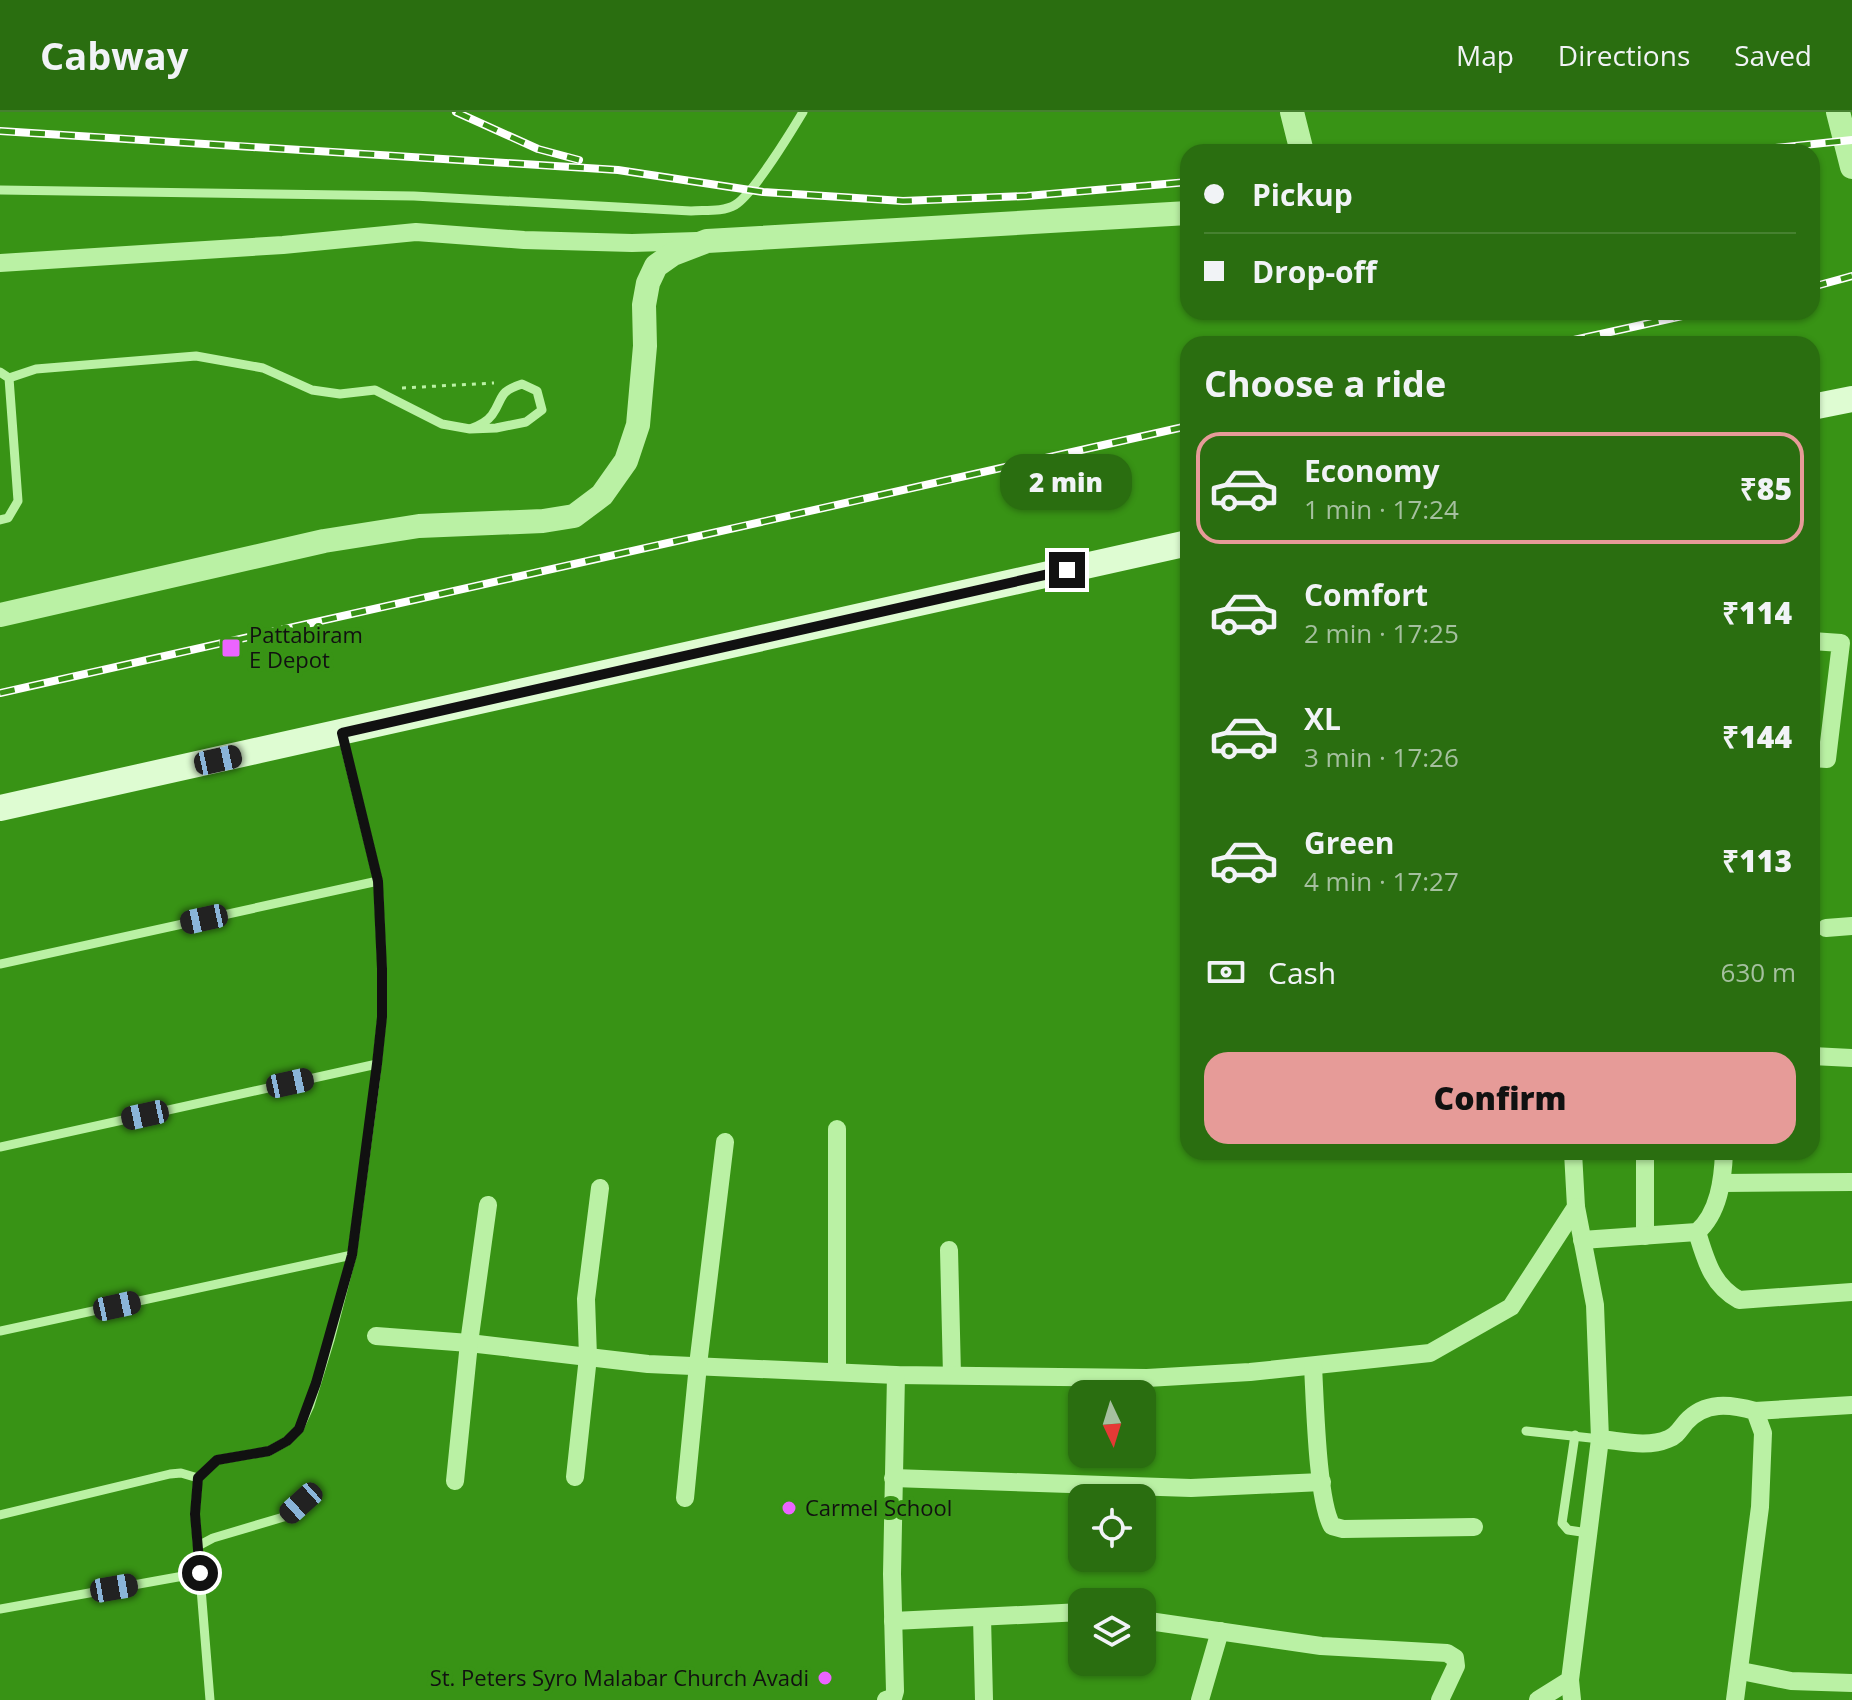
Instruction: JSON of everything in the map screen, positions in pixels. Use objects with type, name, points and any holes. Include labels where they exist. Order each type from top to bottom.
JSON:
[{"type":"main road","points":[[1820,405],[1852,399]]},
{"type":"main road","points":[[0,808],[1180,545]]},
{"type":"street","points":[[1292,112],[1300,144]]},
{"type":"street","points":[[1838,112],[1852,167]]},
{"type":"street","points":[[0,263],[283,245],[416,232],[524,240],[632,243],[1180,213]]},
{"type":"street","points":[[0,615],[324,541],[419,526],[543,521],[574,516],[602,495],[626,461],[638,425],[645,346],[644,305],[648,283],[656,266],[673,254],[707,241]]},
{"type":"street","points":[[1820,642],[1841,643],[1827,759],[1820,759]]},
{"type":"street","points":[[1826,928],[1852,926]]},
{"type":"street","points":[[1820,1056],[1852,1058]]},
{"type":"street","points":[[837,1129],[837,1372]]},
{"type":"street","points":[[685,1498],[725,1142]]},
{"type":"street","points":[[1572,1700],[1570,1680],[1600,1439],[1595,1305],[1576,1207],[1573,1160]]},
{"type":"street","points":[[1645,1160],[1645,1236]]},
{"type":"street","points":[[1582,1240],[1697,1232],[1705,1225],[1723,1183],[1724,1160]]},
{"type":"street","points":[[1723,1183],[1852,1182]]},
{"type":"street","points":[[575,1477],[588,1357],[586,1299],[600,1188]]},
{"type":"street","points":[[455,1481],[469,1343],[488,1205]]},
{"type":"street","points":[[376,1336],[469,1343],[648,1364],[896,1375],[1147,1378],[1313,1366],[1430,1353],[1511,1307],[1576,1207]]},
{"type":"street","points":[[1697,1232],[1711,1275],[1725,1292],[1739,1300],[1852,1292]]},
{"type":"street","points":[[949,1250],[952,1375]]},
{"type":"street","points":[[1313,1366],[1322,1482],[1327,1518],[1332,1526],[1343,1529],[1474,1527]]},
{"type":"street","points":[[886,1700],[893,1698],[895,1691],[893,1478],[896,1375]]},
{"type":"street","points":[[1600,1439],[1645,1443],[1665,1441],[1675,1436],[1693,1414],[1730,1404],[1755,1411],[1852,1405]]},
{"type":"street","points":[[1735,1700],[1760,1507],[1763,1433],[1755,1411]]},
{"type":"street","points":[[893,1478],[1191,1488],[1322,1482]]},
{"type":"street","points":[[893,1621],[1068,1613]]},
{"type":"street","points":[[982,1617],[984,1700]]},
{"type":"street","points":[[1156,1622],[1321,1646],[1447,1653],[1455,1658],[1456,1666],[1440,1700]]},
{"type":"street","points":[[1200,1700],[1220,1631]]},
{"type":"street","points":[[1741,1671],[1791,1681],[1852,1683]]},
{"type":"street","points":[[1538,1700],[1570,1680]]},
{"type":"street","points":[[1787,1700],[1791,1681]]},
{"type":"lane","points":[[0,190],[414,196],[691,211],[719,209],[737,204],[780,149],[803,112]]},
{"type":"lane","points":[[0,520],[8,518],[18,501],[4,375],[36,369],[196,356],[263,368],[312,390],[340,394],[375,390],[442,424],[470,429],[526,422],[542,410],[537,391],[522,384],[504,392],[492,416],[470,429]]},
{"type":"lane","points":[[210,1700],[195,1514],[198,1478],[217,1460],[269,1451],[287,1441],[299,1429],[310,1405],[330,1340],[352,1255],[377,1064],[382,981],[378,881],[342,733]]},
{"type":"lane","points":[[0,964],[378,881]]},
{"type":"lane","points":[[0,1147],[377,1064]]},
{"type":"lane","points":[[0,1331],[352,1255]]},
{"type":"lane","points":[[1526,1431],[1600,1439]]},
{"type":"lane","points":[[1575,1435],[1562,1523],[1568,1530],[1588,1533]]},
{"type":"lane","points":[[0,1515],[170,1474],[181,1473],[198,1478]]},
{"type":"lane","points":[[198,1546],[213,1538],[287,1516],[301,1503]]},
{"type":"lane","points":[[0,1609],[200,1573]]},
{"type":"path","points":[[375,390],[508,382],[522,384]]},
{"type":"railway","points":[[456,112],[538,149],[579,160]]},
{"type":"railway","points":[[0,131],[618,170],[763,192],[903,201],[1027,196],[1180,183]]},
{"type":"railway","points":[[1813,144],[1852,140]]},
{"type":"railway","points":[[1820,285],[1852,276]]},
{"type":"railway","points":[[1592,336],[1664,320]]},
{"type":"railway","points":[[0,693],[1180,428]]},
{"type":"place","name":"Pattabiram E Depot","points":[[231,648]]},
{"type":"place","name":"Carmel School","points":[[789,1508]]},
{"type":"place","name":"St. Peters Syro Malabar Church Avadi","points":[[825,1678]]},
{"type":"route","points":[[200,1573],[195,1514],[198,1478],[217,1460],[269,1451],[287,1441],[299,1429],[310,1405],[352,1255],[382,1017],[382,969],[378,881],[342,733],[1067,570]]}]
